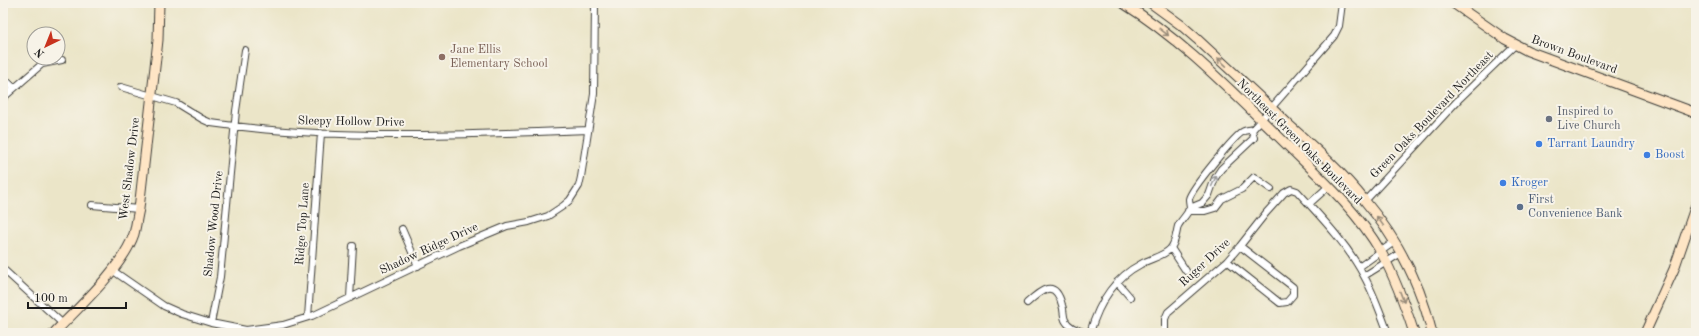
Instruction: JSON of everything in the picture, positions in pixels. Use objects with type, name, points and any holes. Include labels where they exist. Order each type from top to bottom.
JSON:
[{"type":"main road","name":"West Shadow Drive","points":[[54,333],[112,270],[123,256],[134,235],[139,209],[158,40],[159,3]]},
{"type":"main road","name":"Northeast Green Oaks Boulevard","points":[[1123,3],[1181,45],[1329,186],[1354,213],[1381,252],[1401,295],[1414,333]]},
{"type":"main road","name":"Northeast Green Oaks Boulevard","points":[[1151,3],[1181,25],[1272,108],[1338,171],[1365,201],[1401,253],[1426,309],[1432,333]]},
{"type":"main road","name":"Brown Boulevard","points":[[1453,3],[1515,45],[1548,59],[1696,114]]},
{"type":"main road","points":[[1645,333],[1674,269],[1696,205]]},
{"type":"street","name":"Shadow Ridge Drive","points":[[112,270],[164,306],[182,314],[210,323],[246,330],[283,325],[308,317],[507,226],[542,218],[563,206],[570,200],[579,186],[594,94],[595,3]]},
{"type":"street","points":[[1090,333],[1097,312],[1104,299],[1117,282],[1140,264],[1166,253],[1171,248],[1179,225],[1189,209],[1190,199],[1197,184],[1206,173],[1244,131],[1252,130],[1334,36],[1339,26],[1342,3]]},
{"type":"street","name":"Green Oaks Boulevard Northeast","points":[[1365,201],[1460,98],[1515,45]]},
{"type":"street","name":"Shadow Wood Drive","points":[[210,323],[220,277],[235,126],[245,50]]},
{"type":"street","points":[[3,98],[40,66]]},
{"type":"street","points":[[3,77],[14,88]]},
{"type":"street","name":"Sleepy Hollow Drive","points":[[121,88],[152,95],[176,103],[211,123],[235,126],[321,133],[407,134],[588,130]]},
{"type":"street","points":[[1189,209],[1202,203],[1209,195],[1215,178],[1222,169],[1254,138],[1252,130]]},
{"type":"street","name":"Ridge Top Lane","points":[[308,317],[321,133]]},
{"type":"street","points":[[1189,209],[1206,211],[1215,208],[1222,199],[1242,189],[1254,177],[1271,190]]},
{"type":"street","points":[[1329,186],[1309,204],[1340,240],[1364,276],[1374,295],[1388,333]]},
{"type":"street","name":"Ruger Drive","points":[[1165,333],[1165,319],[1168,312],[1227,261],[1266,212],[1284,193],[1288,190],[1294,190],[1309,204]]},
{"type":"street","points":[[92,205],[139,209]]},
{"type":"street","points":[[402,229],[418,266]]},
{"type":"street","points":[[1359,268],[1394,242]]},
{"type":"street","points":[[350,298],[353,246]]},
{"type":"street","points":[[1227,261],[1280,303],[1288,302],[1293,294],[1293,287],[1240,246]]},
{"type":"street","points":[[1171,248],[1186,271]]},
{"type":"street","points":[[1364,276],[1401,253]]},
{"type":"street","points":[[3,269],[63,324]]},
{"type":"street","points":[[1117,282],[1130,297]]},
{"type":"street","points":[[1027,303],[1042,289],[1052,290],[1057,293],[1060,298],[1065,320],[1070,326],[1086,333]]},
{"type":"place","name":"Jane Ellis Elementary School","points":[[442,57]]},
{"type":"place","name":"Inspired to Live Church","points":[[1549,119]]},
{"type":"place","name":"Tarrant Laundry","points":[[1539,144]]},
{"type":"place","name":"Boost","points":[[1647,155]]},
{"type":"place","name":"Kroger","points":[[1503,183]]},
{"type":"place","name":"First Convenience Bank","points":[[1520,207]]}]
